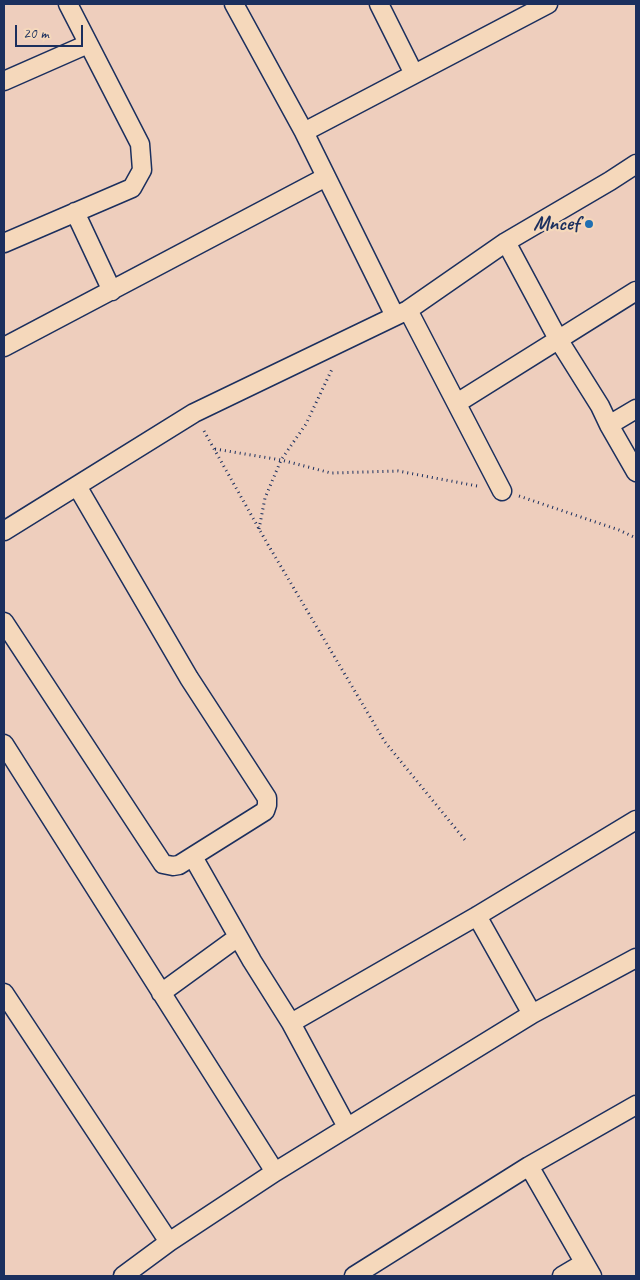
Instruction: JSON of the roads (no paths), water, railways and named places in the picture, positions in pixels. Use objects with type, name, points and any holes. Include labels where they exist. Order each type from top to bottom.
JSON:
[{"type":"street","points":[[4,243],[132,188],[142,170],[140,144],[68,4]]},
{"type":"street","points":[[234,4],[304,132],[326,177],[401,313],[457,404],[502,490]]},
{"type":"street","points":[[379,4],[414,74]]},
{"type":"street","points":[[304,132],[548,4]]},
{"type":"street","points":[[4,81],[88,44]]},
{"type":"street","points":[[4,530],[194,413],[401,313],[506,242],[636,164]]},
{"type":"street","points":[[4,347],[326,177]]},
{"type":"street","points":[[75,212],[112,291]]},
{"type":"street","points":[[506,242],[558,339],[600,406],[636,472]]},
{"type":"street","points":[[457,404],[636,291]]},
{"type":"street","points":[[609,425],[636,409]]},
{"type":"street","points":[[4,622],[163,864],[179,865],[265,811],[267,805],[266,798],[189,678],[77,486]]},
{"type":"street","points":[[4,744],[275,1172]]},
{"type":"street","points":[[290,1023],[476,916],[636,820]]},
{"type":"street","points":[[193,857],[238,937],[290,1023],[347,1127]]},
{"type":"street","points":[[476,916],[532,1014]]},
{"type":"street","points":[[161,993],[238,937]]},
{"type":"street","points":[[123,1276],[169,1242],[347,1127],[532,1014],[636,958]]},
{"type":"street","points":[[4,993],[169,1242]]},
{"type":"street","points":[[354,1276],[529,1166],[636,1105]]},
{"type":"street","points":[[529,1166],[588,1269],[562,1276]]},
{"type":"place","name":"Mncef","points":[[589,224]]}]
